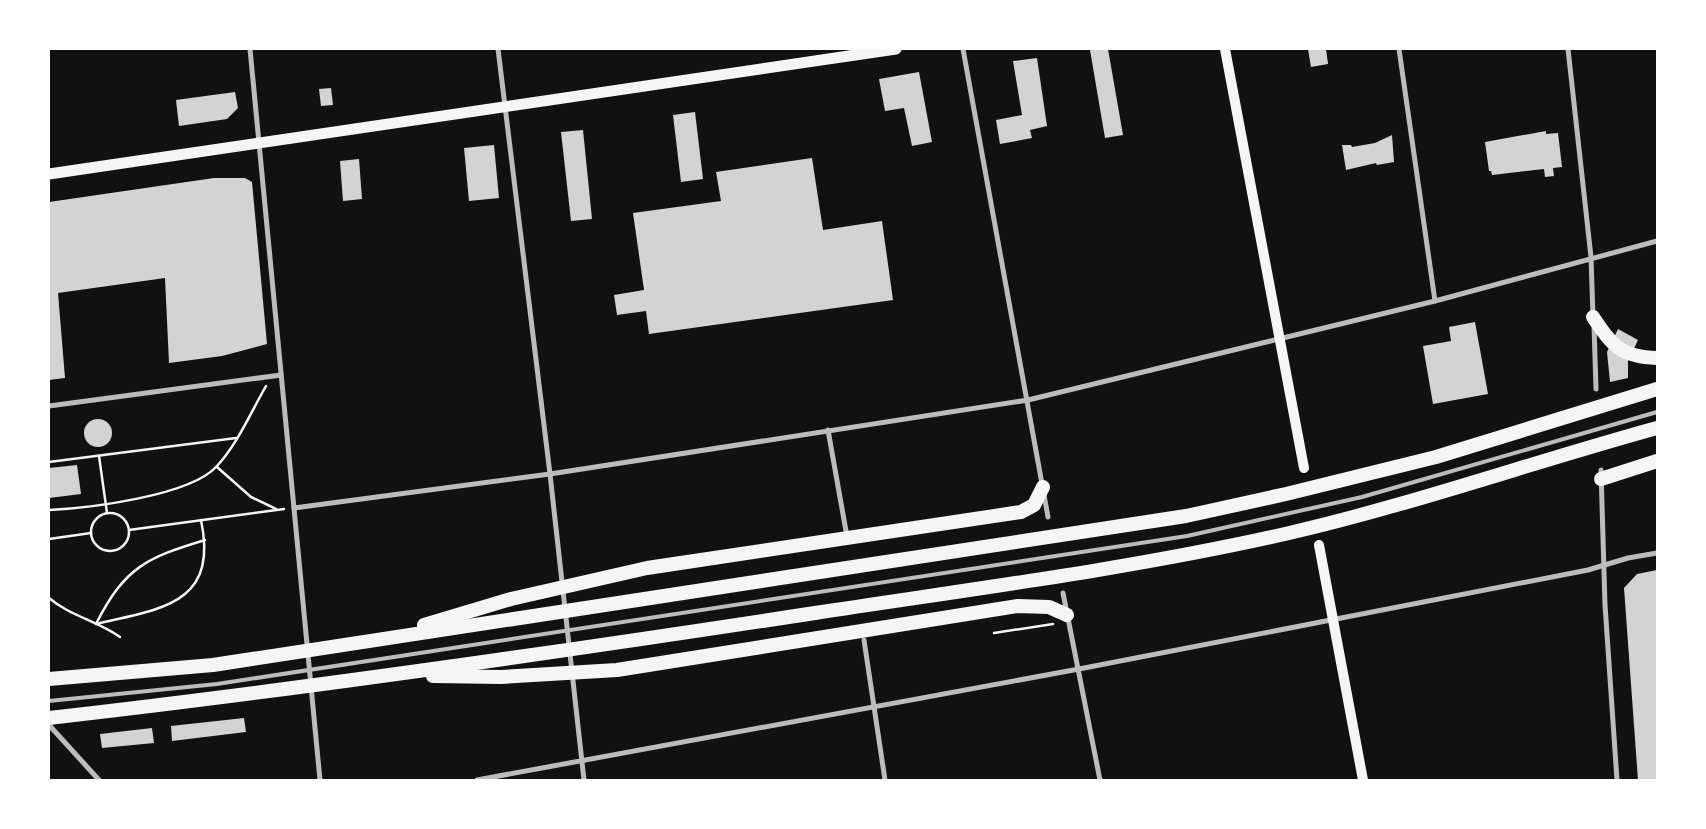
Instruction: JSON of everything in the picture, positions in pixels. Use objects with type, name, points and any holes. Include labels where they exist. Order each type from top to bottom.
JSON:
[{"type":"highway","points":[[1593,317],[1607,339],[1616,347],[1634,355],[1657,358]]},
{"type":"highway","points":[[49,680],[213,665],[1186,516],[1436,457],[1657,389]]},
{"type":"highway","points":[[49,718],[219,699],[538,655],[1087,571],[1224,547],[1402,506],[1657,428]]},
{"type":"highway","points":[[1601,475],[1657,461]]},
{"type":"highway","points":[[378,639],[511,599],[629,572],[988,518],[1030,509],[1038,499],[1043,487]]},
{"type":"highway","points":[[396,674],[501,677],[617,670],[948,616],[1032,606],[1049,607],[1068,618]]},
{"type":"main road","points":[[49,174],[260,144],[856,51],[896,49]]},
{"type":"main road","points":[[1225,49],[1281,337],[1304,468]]},
{"type":"main road","points":[[1319,545],[1363,780]]},
{"type":"street","points":[[250,49],[320,780]]},
{"type":"street","points":[[498,49],[550,474],[584,780]]},
{"type":"street","points":[[963,49],[1048,517]]},
{"type":"street","points":[[1399,49],[1435,301]]},
{"type":"street","points":[[1568,49],[1591,257],[1596,389]]},
{"type":"street","points":[[294,508],[550,474],[1028,400],[1435,301],[1591,257],[1657,241]]},
{"type":"street","points":[[49,406],[281,375]]},
{"type":"street","points":[[828,430],[846,531]]},
{"type":"street","points":[[1601,475],[1604,565],[1617,780]]},
{"type":"street","points":[[477,780],[582,762],[1333,620],[1578,572],[1628,558],[1657,553]]},
{"type":"street","points":[[1063,593],[1100,780]]},
{"type":"street","points":[[864,640],[886,780]]},
{"type":"street","points":[[49,724],[99,780]]},
{"type":"lane","points":[[49,700],[226,682],[1187,536],[1362,497],[1657,412]]},
{"type":"path","points":[[49,510],[106,503],[162,492],[194,483],[216,467],[236,438],[272,376]]},
{"type":"path","points":[[49,462],[236,438]]},
{"type":"path","points":[[100,456],[107,513]]},
{"type":"path","points":[[216,467],[251,498],[276,510]]},
{"type":"path","points":[[130,530],[294,508]]},
{"type":"path","points":[[107,513],[119,515],[128,524],[130,530],[129,536],[122,547],[111,551],[94,543],[92,533],[96,519],[107,513]]},
{"type":"path","points":[[96,624],[166,606],[186,594],[196,583],[202,571],[205,540],[201,520]]},
{"type":"path","points":[[49,539],[92,533]]},
{"type":"path","points":[[96,624],[114,592],[137,567],[155,557],[205,540]]},
{"type":"path","points":[[49,598],[70,612],[110,630],[120,637]]},
{"type":"path","points":[[994,633],[1068,618]]},
{"type":"building","points":[[1108,49],[1123,135],[1105,138],[1090,50]]},
{"type":"building","points":[[1308,49],[1326,49],[1328,64],[1311,67]]},
{"type":"building","points":[[1037,58],[1047,126],[1030,130],[1032,138],[1000,144],[996,120],[1022,115],[1013,61]]},
{"type":"building","points":[[919,72],[932,142],[912,146],[904,108],[885,111],[879,79]]},
{"type":"building","points":[[331,88],[333,105],[321,106],[319,89]]},
{"type":"building","points":[[235,92],[238,108],[227,119],[179,126],[176,100]]},
{"type":"building","points":[[695,112],[703,179],[681,182],[673,115]]},
{"type":"building","points":[[583,130],[592,219],[571,221],[561,132]]},
{"type":"building","points":[[1546,131],[1546,134],[1558,133],[1562,167],[1553,168],[1554,176],[1545,177],[1544,169],[1492,175],[1491,171],[1489,171],[1485,142]]},
{"type":"building","points":[[1392,135],[1394,162],[1377,165],[1376,163],[1346,170],[1342,145],[1351,145],[1352,147],[1375,143]]},
{"type":"building","points":[[494,145],[499,198],[469,201],[464,148]]},
{"type":"building","points":[[812,158],[823,230],[882,221],[893,300],[649,334],[646,311],[617,315],[614,295],[644,290],[633,213],[721,201],[716,172]]},
{"type":"building","points":[[359,159],[362,199],[343,201],[340,161]]},
{"type":"building","points":[[214,178],[245,178],[252,182],[267,344],[222,356],[169,363],[165,278],[58,293],[65,378],[49,380],[49,202]]},
{"type":"building","points":[[1475,322],[1488,394],[1433,404],[1423,346],[1451,341],[1449,327]]},
{"type":"building","points":[[1618,329],[1638,340],[1628,361],[1628,378],[1610,382],[1607,352]]},
{"type":"building","points":[[98,419],[108,423],[112,433],[108,443],[98,447],[88,443],[84,433],[88,423]]},
{"type":"building","points":[[77,465],[81,494],[49,498],[49,468]]},
{"type":"building","points":[[1657,570],[1657,780],[1638,780],[1624,588],[1637,574]]},
{"type":"building","points":[[244,718],[246,732],[172,741],[171,726]]},
{"type":"building","points":[[152,728],[154,743],[102,748],[100,734]]}]
